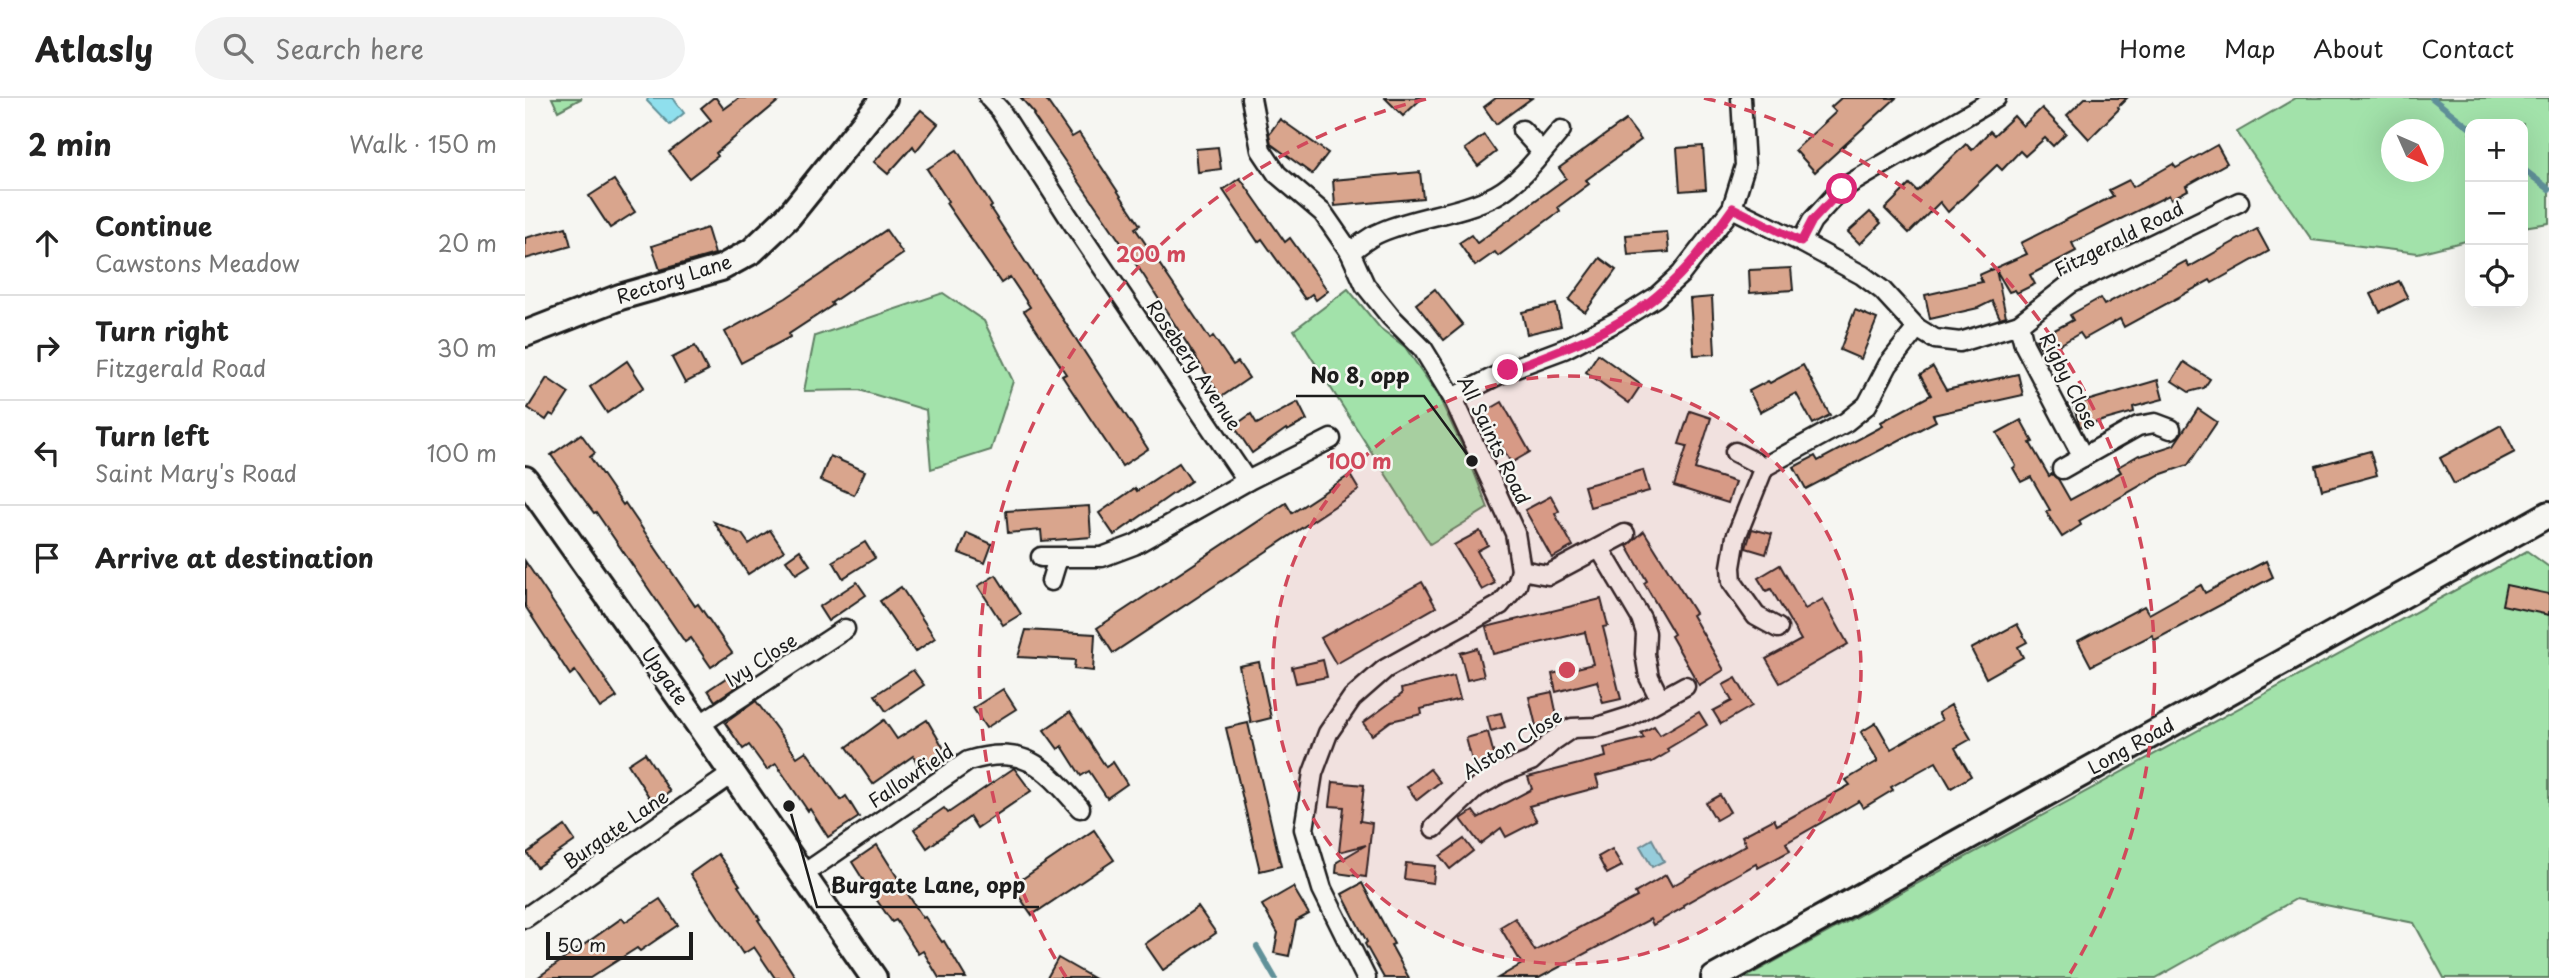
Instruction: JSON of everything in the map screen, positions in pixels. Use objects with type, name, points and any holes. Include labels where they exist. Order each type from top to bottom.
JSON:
[{"type":"street","name":"Rectory Lane","points":[[525,334],[621,297],[721,268],[751,251],[789,216],[884,98]]},
{"type":"street","name":"Rosebery Avenue","points":[[989,98],[1000,110],[1068,216],[1247,481]]},
{"type":"street","name":"All Saints Road","points":[[1251,98],[1261,149],[1277,174],[1323,213],[1349,252],[1365,285],[1390,316],[1423,349],[1453,398],[1515,533],[1521,570]]},
{"type":"street","points":[[1453,398],[1508,370],[1565,349],[1616,323],[1656,297],[1699,254],[1733,208],[1745,166],[1741,98]]},
{"type":"street","points":[[1801,242],[1812,221],[1842,189],[1996,98]]},
{"type":"street","points":[[1349,252],[1379,232],[1467,207],[1497,195],[1523,174],[1561,130]]},
{"type":"street","points":[[1522,131],[1542,152]]},
{"type":"street","name":"Fitzgerald Road","points":[[1733,208],[1801,242],[1882,290],[1917,328],[1934,339],[1960,342],[2019,324],[2070,284],[2239,202]]},
{"type":"street","name":"Rigby Close","points":[[2019,324],[2024,344],[2083,457]]},
{"type":"street","points":[[1778,628],[1756,615],[1732,582],[1731,567],[1736,537],[1764,467],[1846,422],[1867,405],[1888,365],[1917,328]]},
{"type":"street","name":"Rigby Close","points":[[2061,469],[2139,426],[2155,423],[2171,429]]},
{"type":"street","points":[[1051,581],[1049,558],[1102,557],[1134,545],[1247,481],[1331,439]]},
{"type":"street","points":[[1735,452],[1764,467]]},
{"type":"street","name":"Upgate","points":[[525,479],[874,978]]},
{"type":"street","name":"Long Road","points":[[1714,978],[2545,522]]},
{"type":"street","points":[[1366,978],[1322,889],[1304,828],[1313,773],[1328,733],[1352,698],[1385,669],[1500,605],[1517,585],[1521,570],[1548,575],[1625,534]]},
{"type":"street","points":[[1600,549],[1641,618],[1646,633],[1645,654],[1649,677],[1660,699]]},
{"type":"street","name":"Ivy Close","points":[[699,725],[845,629]]},
{"type":"street","name":"Alston Close","points":[[1434,828],[1476,788],[1501,773],[1531,761],[1572,728],[1597,727],[1629,718],[1685,685]]},
{"type":"street","name":"Fallowfield","points":[[802,875],[968,761],[984,757],[1003,754],[1024,758],[1049,773],[1080,808]]},
{"type":"street","name":"Burgate Lane","points":[[525,918],[732,774]]},
{"type":"green space","points":[[552,98],[582,98],[558,111]]},
{"type":"green space","points":[[2296,98],[2549,98],[2549,223],[2528,226],[2528,119],[2465,119],[2465,241],[2418,253],[2312,240],[2237,132]]},
{"type":"green space","points":[[1348,289],[1380,328],[1405,347],[1438,395],[1488,508],[1430,544],[1294,330]]},
{"type":"green space","points":[[943,293],[984,321],[1013,381],[991,450],[931,469],[926,410],[859,390],[804,391],[815,336]]},
{"type":"green space","points":[[2527,551],[2549,567],[2549,978],[2444,978],[2414,923],[2296,899],[2156,978],[1744,978]]},
{"type":"water","points":[[648,98],[673,98],[684,113],[670,125],[647,101]]},
{"type":"water","points":[[1652,839],[1664,861],[1652,867],[1640,846]]},
{"type":"building","points":[[716,98],[724,109],[739,98],[782,98],[716,153],[718,156],[689,178],[669,152],[711,120],[701,108]]},
{"type":"building","points":[[1021,98],[1045,98],[1072,137],[1079,133],[1140,225],[1135,228],[1210,339],[1213,336],[1233,365],[1238,362],[1249,378],[1221,397],[1144,276],[1033,115],[1035,114]]},
{"type":"building","points":[[1385,98],[1422,98],[1403,116]]},
{"type":"building","points":[[1496,98],[1532,98],[1496,124],[1484,107]]},
{"type":"building","points":[[1841,98],[1896,98],[1815,172],[1795,150],[1836,112],[1831,107]]},
{"type":"building","points":[[2085,98],[2127,98],[2089,139],[2067,115]]},
{"type":"building","points":[[2042,108],[2066,133],[2053,146],[2045,138],[2025,156],[2020,151],[2002,170],[1997,165],[1948,212],[1940,202],[1909,233],[1885,209],[1910,184],[1917,191],[1966,144],[1972,150],[1990,131],[1994,135],[2014,116],[2023,126]]},
{"type":"building","points":[[921,110],[938,124],[916,151],[913,146],[888,174],[874,162]]},
{"type":"building","points":[[1280,119],[1328,153],[1312,174],[1271,144],[1269,134]]},
{"type":"building","points":[[1626,120],[1641,140],[1586,180],[1589,184],[1558,207],[1560,211],[1498,256],[1495,252],[1475,266],[1459,243],[1471,235],[1477,243],[1566,178],[1559,168]]},
{"type":"building","points":[[1484,135],[1496,152],[1478,166],[1465,149]]},
{"type":"building","points":[[2217,145],[2227,163],[2186,186],[2188,190],[2171,199],[2169,195],[2072,243],[2076,251],[2030,275],[2035,284],[2017,293],[2015,290],[2009,292],[1996,270],[2006,316],[2000,318],[1992,301],[1978,308],[1930,319],[1925,295],[1982,282],[1979,275],[2027,254],[2021,243],[2113,196],[2109,190],[2129,180],[2133,187],[2173,164],[2176,168]]},
{"type":"building","points":[[1703,146],[1706,189],[1680,191],[1677,148]]},
{"type":"building","points":[[1218,147],[1221,169],[1198,172],[1196,149]]},
{"type":"building","points":[[957,150],[992,206],[990,208],[1148,449],[1122,466],[1062,376],[1066,374],[1024,311],[1030,307],[1010,277],[1001,283],[946,203],[948,201],[927,169]]},
{"type":"building","points":[[1420,172],[1423,198],[1335,206],[1333,180]]},
{"type":"building","points":[[1240,178],[1285,242],[1290,238],[1328,291],[1316,300],[1312,294],[1305,299],[1262,239],[1258,242],[1223,190]]},
{"type":"building","points":[[614,180],[635,212],[610,228],[589,196]]},
{"type":"building","points":[[1870,212],[1881,223],[1860,244],[1848,232]]},
{"type":"building","points":[[566,227],[571,246],[525,259],[525,238]]},
{"type":"building","points":[[707,228],[715,254],[660,270],[652,246]]},
{"type":"building","points":[[2257,229],[2269,251],[2212,283],[2210,280],[2124,327],[2120,319],[2084,339],[2080,333],[2044,354],[2036,340],[2073,320],[2070,315],[2100,298],[2104,305],[2186,261],[2189,267]]},
{"type":"building","points":[[886,230],[903,254],[831,303],[833,305],[789,334],[790,337],[741,363],[725,332],[786,298]]},
{"type":"building","points":[[1667,232],[1669,252],[1628,255],[1626,235]]},
{"type":"building","points":[[1600,258],[1616,270],[1585,312],[1569,300]]},
{"type":"building","points":[[1791,268],[1793,290],[1750,293],[1749,270]]},
{"type":"building","points":[[2399,281],[2408,298],[2380,312],[2371,294]]},
{"type":"building","points":[[1435,289],[1463,325],[1444,340],[1416,304]]},
{"type":"building","points":[[1712,297],[1715,354],[1694,355],[1690,299]]},
{"type":"building","points":[[1556,304],[1561,326],[1527,334],[1522,312]]},
{"type":"building","points":[[1855,310],[1877,319],[1861,359],[1840,350]]},
{"type":"building","points":[[695,346],[708,371],[685,383],[672,358]]},
{"type":"building","points":[[1598,354],[1641,385],[1629,403],[1586,372]]},
{"type":"building","points":[[627,361],[644,387],[607,413],[590,387]]},
{"type":"building","points":[[2184,362],[2210,379],[2204,388],[2189,392],[2172,381]]},
{"type":"building","points":[[1803,365],[1830,415],[1813,424],[1796,393],[1760,412],[1749,391]]},
{"type":"building","points":[[1933,367],[1946,390],[2018,374],[2023,395],[1933,415],[1936,421],[1806,489],[1794,467],[1815,456],[1818,461],[1883,426],[1881,422],[1931,395],[1920,375]]},
{"type":"building","points":[[547,378],[569,393],[554,416],[550,414],[546,420],[528,408]]},
{"type":"building","points":[[2158,380],[2163,399],[2133,407],[2134,412],[2080,427],[2073,405]]},
{"type":"building","points":[[1298,402],[1307,420],[1287,431],[1286,429],[1252,453],[1234,426],[1251,414],[1257,424]]},
{"type":"building","points":[[1502,402],[1530,452],[1511,463],[1483,413]]},
{"type":"building","points":[[2198,409],[2217,422],[2188,465],[2159,475],[2079,521],[2081,525],[2062,537],[2046,512],[2050,510],[2031,477],[2021,482],[2013,468],[2016,466],[1997,433],[2021,420],[2033,442],[2030,443],[2049,476],[2052,474],[2058,479],[2070,500],[2121,472],[2118,467],[2139,455],[2174,445]]},
{"type":"building","points":[[1690,411],[1711,418],[1695,469],[1735,482],[1728,503],[1674,486],[1687,446],[1679,444]]},
{"type":"building","points":[[2501,425],[2515,452],[2454,484],[2440,458]]},
{"type":"building","points":[[581,434],[595,453],[590,457],[623,505],[625,503],[695,606],[698,604],[732,653],[711,667],[691,638],[685,642],[596,512],[594,513],[551,455]]},
{"type":"building","points":[[2370,451],[2377,475],[2322,490],[2316,466]]},
{"type":"building","points":[[830,456],[865,471],[854,495],[820,480]]},
{"type":"building","points":[[1179,463],[1191,481],[1114,535],[1099,513],[1135,488],[1137,491]]},
{"type":"building","points":[[1643,470],[1649,491],[1590,507],[1584,486]]},
{"type":"building","points":[[1350,475],[1359,490],[1113,653],[1097,628],[1286,503],[1292,513]]},
{"type":"building","points":[[1551,496],[1559,511],[1555,514],[1573,546],[1552,558],[1525,510]]},
{"type":"building","points":[[1089,506],[1091,537],[1042,541],[1041,530],[1008,533],[1006,511]]},
{"type":"building","points":[[714,522],[742,534],[749,544],[770,530],[784,551],[748,574]]},
{"type":"building","points":[[1752,529],[1772,534],[1766,554],[1746,548]]},
{"type":"building","points":[[1480,531],[1488,545],[1477,551],[1495,583],[1482,590],[1454,545]]},
{"type":"building","points":[[1644,531],[1695,613],[1692,615],[1724,670],[1699,685],[1671,636],[1674,634],[1644,583],[1647,581],[1627,546]]},
{"type":"building","points":[[967,533],[992,544],[985,563],[959,553]]},
{"type":"building","points":[[865,542],[875,558],[843,578],[833,561]]},
{"type":"building","points":[[800,550],[810,565],[796,574],[786,560]]},
{"type":"building","points":[[525,561],[617,697],[600,708],[575,671],[570,675],[525,606]]},
{"type":"building","points":[[2266,561],[2273,577],[2155,640],[2152,635],[2091,666],[2078,641],[2144,606],[2149,614],[2201,585],[2205,593]]},
{"type":"building","points":[[1780,565],[1805,609],[1823,599],[1848,644],[1780,683],[1766,659],[1801,640],[1771,589],[1766,591],[1758,578]]},
{"type":"building","points":[[996,575],[1021,614],[1003,625],[978,586]]},
{"type":"building","points":[[857,582],[866,595],[828,621],[819,607]]},
{"type":"building","points":[[1422,582],[1436,607],[1336,664],[1321,638]]},
{"type":"building","points":[[2506,585],[2549,594],[2549,615],[2502,605]]},
{"type":"building","points":[[901,587],[935,638],[915,652],[880,601]]},
{"type":"building","points":[[1601,599],[1608,626],[1603,627],[1621,699],[1603,703],[1597,681],[1556,692],[1552,674],[1593,664],[1585,632],[1493,654],[1486,627]]},
{"type":"building","points":[[2017,624],[2027,642],[2018,647],[2023,657],[1986,678],[1971,649]]},
{"type":"building","points":[[1026,630],[1095,634],[1093,671],[1074,669],[1075,660],[1018,657]]},
{"type":"building","points":[[1477,648],[1484,676],[1467,680],[1460,653]]},
{"type":"building","points":[[1323,660],[1327,677],[1296,683],[1292,667]]},
{"type":"building","points":[[1259,662],[1271,718],[1251,723],[1239,666]]},
{"type":"building","points":[[913,670],[924,685],[886,711],[875,695]]},
{"type":"building","points":[[732,674],[739,685],[715,701],[708,690]]},
{"type":"building","points":[[1454,676],[1460,699],[1421,709],[1422,714],[1391,721],[1372,735],[1363,723],[1402,694],[1401,689]]},
{"type":"building","points":[[1736,678],[1752,706],[1721,724],[1713,711],[1732,701],[1723,685]]},
{"type":"building","points":[[1003,689],[1016,709],[986,728],[973,708]]},
{"type":"building","points":[[1552,692],[1558,721],[1536,726],[1529,697]]},
{"type":"building","points":[[756,701],[797,757],[806,751],[841,800],[846,796],[859,817],[828,837],[776,764],[767,770],[749,745],[743,749],[725,723]]},
{"type":"building","points":[[1951,705],[1971,739],[1955,748],[1971,776],[1951,788],[1936,762],[1891,787],[1893,790],[1863,808],[1859,801],[1786,843],[1790,851],[1758,868],[1756,864],[1653,925],[1650,919],[1539,978],[1498,978],[1522,964],[1500,927],[1515,918],[1535,951],[1637,897],[1635,893],[1666,875],[1672,886],[1746,845],[1742,836],[1774,819],[1777,825],[1850,785],[1846,780],[1878,761],[1861,732],[1876,723],[1891,749],[1942,720],[1938,713]]},
{"type":"building","points":[[1070,712],[1106,767],[1113,762],[1127,784],[1107,798],[1089,771],[1081,776],[1062,746],[1058,749],[1044,730]]},
{"type":"building","points":[[1699,712],[1707,725],[1667,749],[1669,752],[1652,762],[1596,776],[1599,787],[1529,806],[1537,821],[1506,837],[1501,828],[1480,844],[1461,819],[1473,811],[1478,818],[1532,789],[1528,777],[1606,757],[1604,748],[1644,738],[1641,733],[1654,726],[1660,735]]},
{"type":"building","points":[[1501,713],[1505,727],[1491,731],[1487,716]]},
{"type":"building","points":[[884,720],[897,739],[927,720],[946,752],[920,768],[913,756],[873,784],[847,747]]},
{"type":"building","points":[[1248,723],[1281,866],[1260,871],[1226,728]]},
{"type":"building","points":[[1488,732],[1496,763],[1474,768],[1466,738]]},
{"type":"building","points":[[645,753],[670,792],[653,803],[628,764]]},
{"type":"building","points":[[1014,768],[1031,791],[977,828],[970,817],[927,848],[914,829],[944,808],[948,813]]},
{"type":"building","points":[[1430,769],[1440,782],[1417,800],[1407,787]]},
{"type":"building","points":[[1333,782],[1364,785],[1360,821],[1372,823],[1366,877],[1336,873],[1337,862],[1366,845],[1339,852],[1344,807],[1330,806]]},
{"type":"building","points":[[1720,795],[1730,812],[1716,820],[1706,803]]},
{"type":"building","points":[[565,826],[575,841],[537,867],[527,853]]},
{"type":"building","points":[[1094,830],[1114,860],[1032,915],[1012,886]]},
{"type":"building","points":[[1464,839],[1473,851],[1450,869],[1440,856]]},
{"type":"building","points":[[877,845],[923,918],[925,917],[942,942],[944,941],[966,978],[939,978],[923,951],[918,954],[896,920],[892,922],[869,889],[852,862]]},
{"type":"building","points":[[1612,849],[1622,866],[1607,874],[1598,857]]},
{"type":"building","points":[[718,854],[740,885],[738,886],[760,919],[758,920],[796,978],[775,978],[754,947],[743,954],[690,874]]},
{"type":"building","points":[[1406,863],[1435,866],[1433,883],[1404,879]]},
{"type":"building","points":[[1362,883],[1409,978],[1384,978],[1365,944],[1367,942],[1342,894]]},
{"type":"building","points":[[1293,887],[1309,914],[1296,921],[1289,956],[1274,953],[1278,933],[1262,905]]},
{"type":"building","points":[[660,899],[678,925],[640,951],[637,948],[590,978],[537,978],[622,918],[625,922]]},
{"type":"building","points":[[1198,907],[1216,933],[1163,970],[1145,944]]},
{"type":"building","points":[[1058,958],[1093,978],[1047,978]]},
{"type":"waterway","points":[[2432,98],[2465,124]]},
{"type":"waterway","points":[[2528,173],[2549,189]]},
{"type":"waterway","points":[[1257,947],[1275,978]]},
{"type":"place","name":"No 8, opp","points":[[1472,461]]},
{"type":"place","name":"Burgate Lane, opp","points":[[789,806]]},
{"type":"route","points":[[1508,370],[1565,349],[1616,323],[1656,297],[1699,254],[1733,208],[1801,242],[1812,221],[1842,189]]}]
